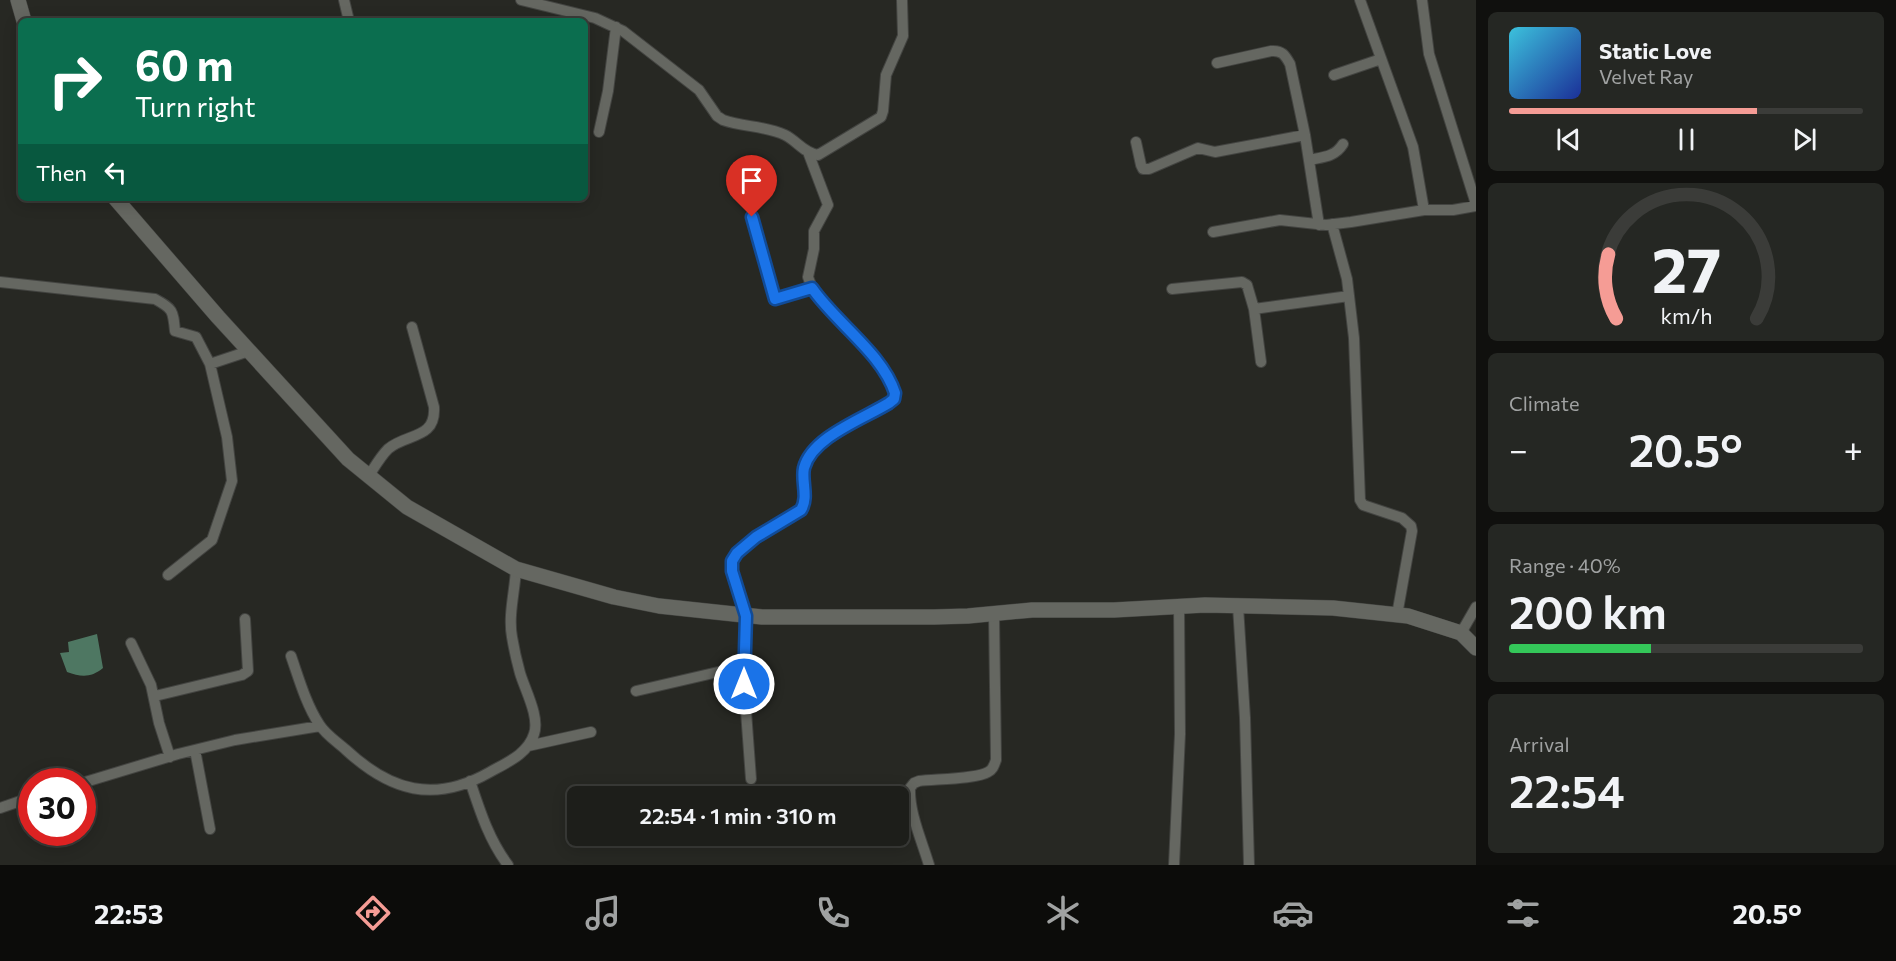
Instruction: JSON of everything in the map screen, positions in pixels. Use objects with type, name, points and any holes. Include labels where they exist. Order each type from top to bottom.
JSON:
[{"type":"street","points":[[18,0],[23,18]]},
{"type":"street","points":[[344,0],[348,18]]},
{"type":"street","points":[[521,0],[596,18],[616,27],[699,90],[717,116],[723,120],[776,131],[787,136],[808,152],[818,155],[880,117],[883,111],[886,75],[903,36],[902,0]]},
{"type":"street","points":[[1360,0],[1413,147],[1424,210]]},
{"type":"street","points":[[1213,232],[1280,220],[1319,225],[1424,210],[1453,210],[1476,205],[1428,54],[1422,0]]},
{"type":"street","points":[[599,132],[608,91],[616,27]]},
{"type":"street","points":[[1217,63],[1271,51],[1284,53],[1290,64],[1305,135],[1319,225]]},
{"type":"street","points":[[1334,75],[1381,59]]},
{"type":"street","points":[[1136,142],[1141,165],[1143,169],[1149,169],[1198,148],[1215,152],[1305,135]]},
{"type":"street","points":[[1309,160],[1331,156],[1339,152],[1343,144]]},
{"type":"street","points":[[751,779],[744,666],[746,616],[732,571],[732,561],[737,553],[756,537],[801,510],[804,500],[805,464],[817,447],[834,434],[889,403],[894,399],[895,393],[888,377],[872,355],[821,301],[808,277],[814,231],[828,206],[808,152]]},
{"type":"street","points":[[118,201],[249,351],[348,459],[407,507],[516,569],[614,597],[658,606],[746,616],[934,617],[1032,610],[1114,610],[1179,606],[1333,608],[1408,616],[1461,633],[1476,648]]},
{"type":"street","points":[[752,217],[775,299],[812,288]]},
{"type":"street","points":[[1332,224],[1341,252],[1354,338],[1360,500],[1363,505],[1402,519],[1412,526],[1397,615]]},
{"type":"street","points":[[0,282],[155,299],[170,308],[174,314],[175,331],[196,337],[210,363],[227,436],[232,481],[212,540],[168,575]]},
{"type":"street","points":[[1172,289],[1242,282],[1247,285],[1254,309],[1261,362]]},
{"type":"street","points":[[1254,309],[1349,296]]},
{"type":"street","points":[[368,477],[389,449],[425,431],[432,425],[435,416],[412,327]]},
{"type":"street","points":[[210,363],[249,351]]},
{"type":"street","points":[[291,656],[306,699],[320,726],[374,773],[408,788],[431,790],[470,782],[516,757],[528,746],[535,734],[531,703],[520,674],[511,636],[516,569]]},
{"type":"street","points":[[1174,865],[1180,734],[1179,606]]},
{"type":"street","points":[[1238,606],[1245,718],[1249,865]]},
{"type":"street","points":[[1461,633],[1476,607]]},
{"type":"street","points":[[930,865],[918,830],[910,788],[919,781],[977,776],[988,773],[993,767],[996,760],[994,614]]},
{"type":"street","points":[[154,696],[242,675],[248,671],[245,619]]},
{"type":"street","points":[[131,643],[145,670],[154,696],[159,723],[170,757]]},
{"type":"street","points":[[636,690],[744,666]]},
{"type":"street","points":[[96,779],[195,750],[257,735],[320,726]]},
{"type":"street","points":[[528,746],[591,732]]},
{"type":"street","points":[[195,750],[210,830]]},
{"type":"street","points":[[470,782],[487,830],[495,847],[508,865]]},
{"type":"street","points":[[0,808],[18,802]]},
{"type":"shaded area","points":[[97,634],[103,668],[86,676],[67,672],[60,653],[69,652],[68,642]]},
{"type":"route","points":[[744,684],[746,616],[732,571],[732,561],[748,543],[796,514],[804,506],[803,472],[809,456],[817,447],[834,434],[889,403],[894,399],[895,393],[888,377],[872,355],[821,301],[812,288],[775,299],[752,217]]}]
